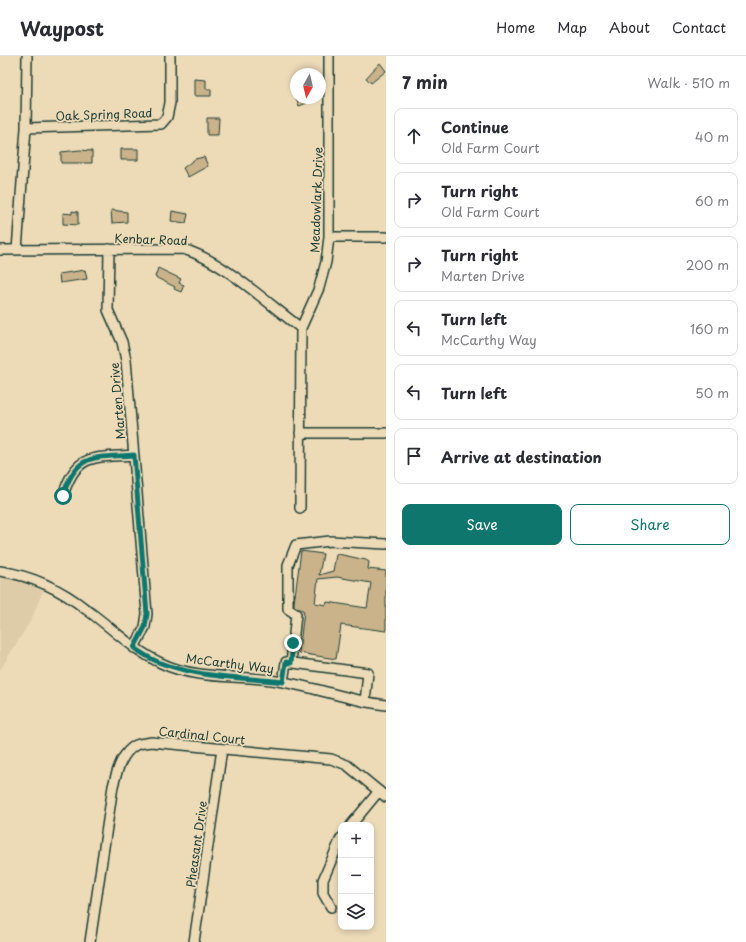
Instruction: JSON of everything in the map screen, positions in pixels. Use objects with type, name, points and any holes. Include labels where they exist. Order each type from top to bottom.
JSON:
[{"type":"street","points":[[17,250],[26,128],[27,56]]},
{"type":"street","name":"Oak Spring Road","points":[[26,128],[161,124],[167,117],[170,103],[170,56]]},
{"type":"street","name":"Meadowlark Drive","points":[[300,508],[301,328],[319,288],[326,262],[329,237],[329,56]]},
{"type":"street","points":[[329,237],[386,237]]},
{"type":"street","name":"Marten Drive","points":[[109,249],[107,292],[108,310],[122,342],[126,360],[147,614],[145,627],[134,648]]},
{"type":"street","name":"Kenbar Road","points":[[0,250],[182,250],[198,254],[215,263],[301,328]]},
{"type":"street","points":[[300,433],[386,433]]},
{"type":"street","points":[[63,496],[71,474],[80,464],[92,458],[134,455]]},
{"type":"street","points":[[291,663],[296,614],[288,609],[288,565],[296,545],[330,541],[386,544]]},
{"type":"street","name":"McCarthy Way","points":[[0,571],[33,579],[65,594],[88,610],[134,648],[162,664],[181,670],[205,674],[283,682],[365,702],[386,705]]},
{"type":"street","points":[[283,682],[286,662],[368,673],[365,702]]},
{"type":"street","name":"Cardinal Court","points":[[90,942],[113,786],[117,770],[124,755],[136,745],[151,742],[331,759],[347,765],[383,794]]},
{"type":"street","name":"Pheasant Drive","points":[[194,942],[222,749]]},
{"type":"street","points":[[354,822],[383,794]]},
{"type":"street","points":[[330,907],[322,893],[323,880],[338,845]]},
{"type":"shaded area","points":[[0,577],[28,584],[43,591],[31,620],[0,670]]},
{"type":"building","points":[[380,63],[386,71],[371,83],[366,78]]},
{"type":"building","points":[[194,79],[206,80],[206,89],[211,89],[211,96],[194,96]]},
{"type":"building","points":[[207,118],[219,118],[218,135],[207,135]]},
{"type":"building","points":[[121,149],[138,149],[138,160],[121,160]]},
{"type":"building","points":[[80,150],[92,151],[92,163],[61,163],[61,152]]},
{"type":"building","points":[[204,157],[208,166],[188,177],[183,168],[195,159]]},
{"type":"building","points":[[111,210],[127,212],[127,222],[112,223]]},
{"type":"building","points":[[72,211],[78,212],[78,225],[63,224],[63,213],[72,214]]},
{"type":"building","points":[[172,211],[188,214],[186,223],[171,221]]},
{"type":"building","points":[[158,268],[181,279],[179,283],[184,285],[181,292],[174,289],[175,287],[155,277]]},
{"type":"building","points":[[85,270],[87,279],[60,283],[59,274]]},
{"type":"building","points":[[301,551],[323,554],[319,575],[333,571],[336,555],[338,554],[366,560],[369,562],[368,569],[386,571],[386,631],[341,625],[336,659],[299,653],[304,611],[294,606]],"holes":[[[337,577],[371,583],[367,608],[327,602],[326,605],[315,603],[318,579]]]},
{"type":"route","points":[[63,496],[71,474],[80,464],[92,458],[134,455],[147,614],[145,627],[134,648],[162,664],[181,670],[283,682],[286,662],[291,663],[293,643]]}]
